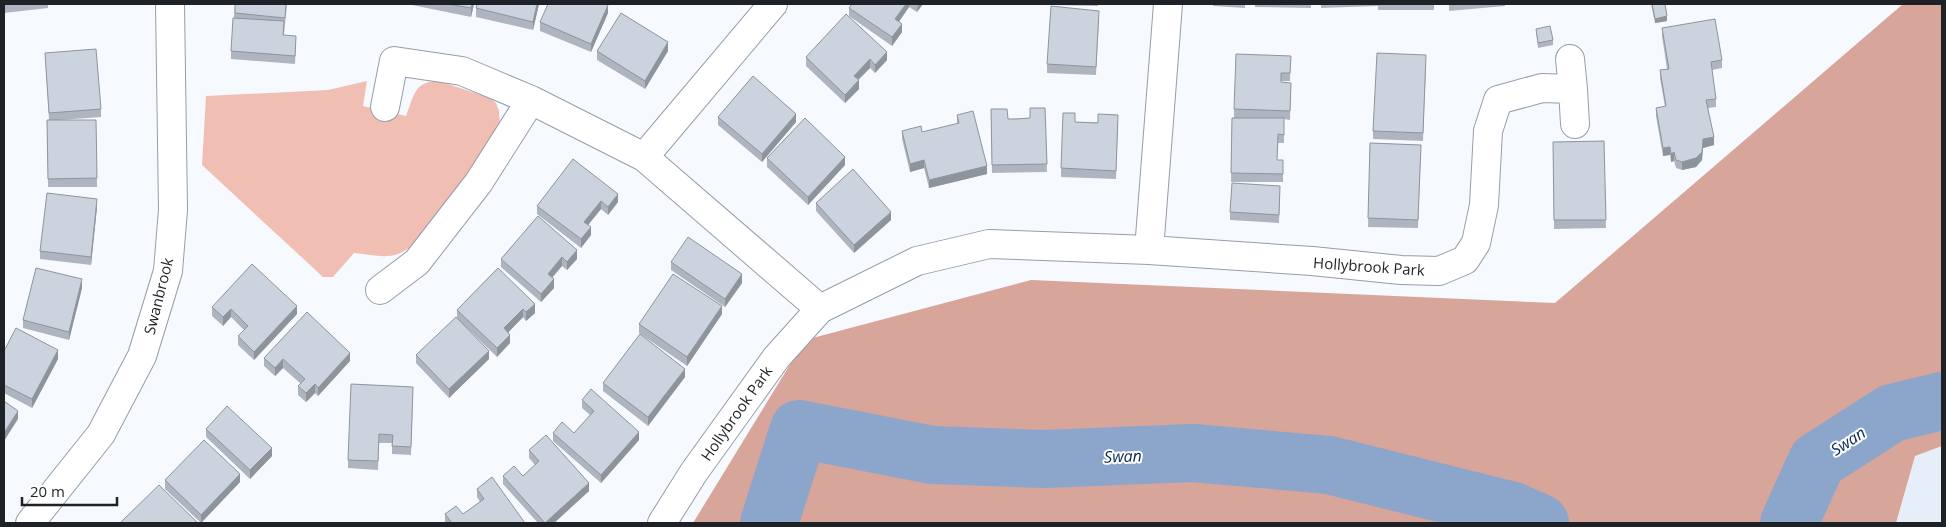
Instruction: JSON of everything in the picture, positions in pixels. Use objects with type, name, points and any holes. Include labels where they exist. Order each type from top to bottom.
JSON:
[{"type":"street","name":"Swanbrook","points":[[30,523],[101,434],[142,356],[168,271],[173,210],[170,4]]},
{"type":"street","points":[[644,156],[773,4]]},
{"type":"street","points":[[1149,250],[1168,4]]},
{"type":"street","points":[[1570,59],[1576,124]]},
{"type":"street","points":[[386,107],[394,60],[462,71],[531,100],[644,156],[820,309]]},
{"type":"street","name":"Hollybrook Park","points":[[662,523],[694,472],[776,358],[820,309],[917,261],[989,244],[1149,250],[1312,261],[1401,270],[1439,271],[1465,260],[1476,243],[1484,205],[1488,131],[1498,100],[1542,88],[1573,89]]},
{"type":"street","points":[[380,290],[417,262],[479,182],[531,100]]},
{"type":"shaded area","points":[[1903,4],[1942,4],[1942,446],[1915,456],[1896,523],[693,523],[805,340],[1031,280],[1555,303]]},
{"type":"shaded area","points":[[367,81],[363,106],[406,116],[416,91],[424,84],[431,82],[439,81],[490,98],[496,103],[499,111],[500,128],[474,167],[417,242],[401,253],[394,255],[381,256],[354,253],[333,277],[323,277],[202,165],[206,96],[328,90]]},
{"type":"shaded area","points":[[1942,446],[1942,523],[1896,523],[1915,455]]},
{"type":"building","points":[[235,4],[286,4],[285,18],[235,13]]},
{"type":"building","points":[[448,4],[472,4],[471,8]]},
{"type":"building","points":[[477,4],[537,4],[533,22],[476,8]]},
{"type":"building","points":[[548,4],[608,5],[591,44],[540,22]]},
{"type":"building","points":[[852,4],[906,4],[895,19],[902,24],[892,37],[849,8]]},
{"type":"building","points":[[1652,4],[1665,4],[1667,16],[1655,19]]},
{"type":"building","points":[[1051,6],[1099,11],[1096,67],[1047,64]]},
{"type":"building","points":[[621,13],[668,42],[645,81],[597,51]]},
{"type":"building","points":[[846,14],[887,52],[875,65],[870,59],[854,76],[859,80],[845,95],[806,57]]},
{"type":"building","points":[[233,18],[284,21],[283,35],[296,36],[295,56],[231,51]]},
{"type":"building","points":[[1715,19],[1722,60],[1711,62],[1716,99],[1706,100],[1714,137],[1703,139],[1702,152],[1696,158],[1682,162],[1676,160],[1674,152],[1671,154],[1670,147],[1663,148],[1656,108],[1666,106],[1660,70],[1669,69],[1662,28]]},
{"type":"building","points":[[1550,26],[1553,40],[1538,43],[1536,29]]},
{"type":"building","points":[[96,49],[101,109],[49,113],[45,53]]},
{"type":"building","points":[[1377,53],[1426,55],[1423,133],[1373,131]]},
{"type":"building","points":[[1236,54],[1291,56],[1290,73],[1281,73],[1281,82],[1291,83],[1290,111],[1234,109]]},
{"type":"building","points":[[753,76],[796,114],[762,154],[718,117]]},
{"type":"building","points":[[1030,108],[1045,108],[1047,164],[992,165],[991,109],[1007,109],[1008,119],[1016,119],[1030,118]]},
{"type":"building","points":[[973,111],[987,166],[929,180],[924,160],[910,164],[902,131],[921,126],[922,132],[959,123],[957,115]]},
{"type":"building","points":[[1063,113],[1075,113],[1075,122],[1098,123],[1098,114],[1118,115],[1116,171],[1061,168]]},
{"type":"building","points":[[805,118],[845,157],[808,197],[767,158]]},
{"type":"building","points":[[1232,118],[1284,118],[1284,135],[1278,134],[1277,160],[1283,160],[1283,174],[1231,173]]},
{"type":"building","points":[[47,120],[96,120],[97,178],[48,179]]},
{"type":"building","points":[[1604,141],[1606,220],[1554,220],[1553,142]]},
{"type":"building","points":[[1370,143],[1421,145],[1418,220],[1368,218]]},
{"type":"building","points":[[573,159],[618,194],[608,207],[601,201],[584,222],[591,227],[581,239],[537,206]]},
{"type":"building","points":[[853,169],[891,212],[854,245],[816,203]]},
{"type":"building","points":[[1232,183],[1280,186],[1279,215],[1230,212]]},
{"type":"building","points":[[47,193],[97,199],[91,257],[40,251]]},
{"type":"building","points":[[538,216],[577,250],[567,262],[562,257],[548,274],[554,279],[541,294],[501,259]]},
{"type":"building","points":[[688,237],[742,274],[725,299],[671,262]]},
{"type":"building","points":[[252,264],[297,306],[254,352],[238,336],[248,326],[231,309],[223,317],[212,307]]},
{"type":"building","points":[[36,268],[82,279],[69,332],[23,320]]},
{"type":"building","points":[[498,268],[535,304],[526,312],[523,309],[504,328],[510,335],[497,348],[457,310]]},
{"type":"building","points":[[673,274],[722,306],[687,357],[639,324]]},
{"type":"building","points":[[307,312],[350,353],[318,388],[315,384],[306,393],[298,386],[305,379],[283,359],[275,368],[264,358]]},
{"type":"building","points":[[456,317],[489,351],[449,389],[416,355]]},
{"type":"building","points":[[16,328],[58,350],[32,399],[4,385],[4,351]]},
{"type":"building","points":[[640,334],[685,369],[648,417],[603,383]]},
{"type":"building","points":[[351,384],[413,387],[411,447],[392,446],[393,435],[379,434],[378,461],[348,460]]},
{"type":"building","points":[[591,389],[639,432],[601,475],[553,433],[562,422],[574,433],[594,411],[582,400]]},
{"type":"building","points":[[4,401],[18,411],[4,433]]},
{"type":"building","points":[[227,406],[272,448],[250,470],[206,429]]},
{"type":"building","points":[[546,435],[589,483],[545,523],[503,476],[514,466],[523,476],[539,461],[529,450]]},
{"type":"building","points":[[204,440],[240,474],[201,515],[165,480]]},
{"type":"building","points":[[492,477],[525,523],[452,523],[445,514],[456,506],[463,514],[484,499],[477,489]]},
{"type":"building","points":[[159,485],[198,523],[120,523]]},
{"type":"waterway","name":"Swan","points":[[1789,523],[1817,461],[1892,413],[1942,401]]},
{"type":"waterway","name":"Swan","points":[[769,523],[799,429],[932,455],[1044,459],[1193,453],[1329,465],[1513,511],[1540,523]]}]
